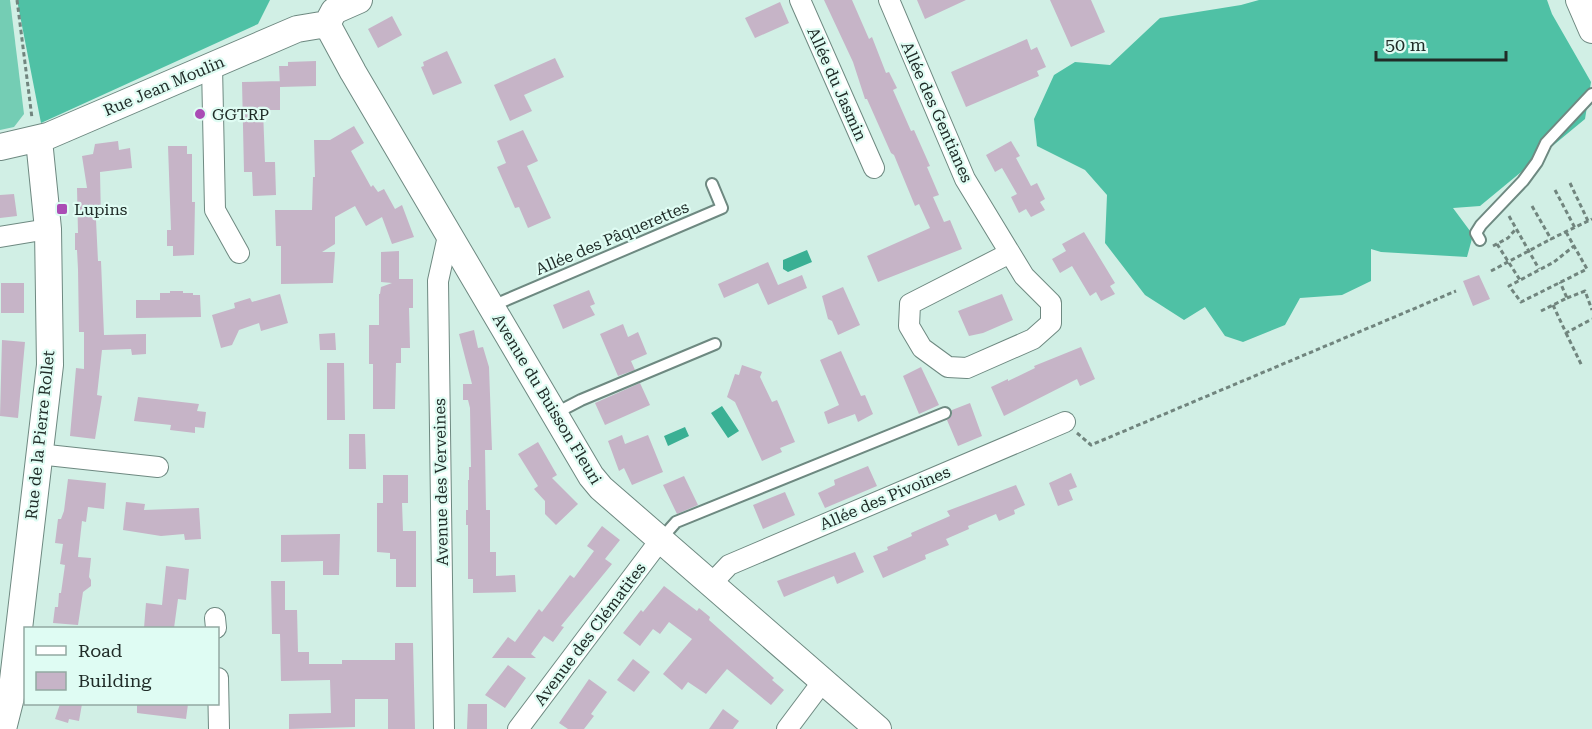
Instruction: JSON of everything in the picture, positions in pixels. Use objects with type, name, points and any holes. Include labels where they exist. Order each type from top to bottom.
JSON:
[{"type":"street","points":[[327,24],[334,11],[359,0]]},
{"type":"street","name":"Allée du Jasmin","points":[[800,0],[874,168]]},
{"type":"street","name":"Allée des Gentianes","points":[[889,0],[965,179],[1024,276],[1052,303],[1051,323],[1033,339],[967,368],[948,367],[922,348],[909,326],[910,304],[1010,253]]},
{"type":"street","points":[[1579,0],[1592,30]]},
{"type":"street","name":"Rue Jean Moulin","points":[[0,147],[39,140],[297,28],[327,24]]},
{"type":"street","name":"Avenue du Buisson Fleuri","points":[[327,24],[448,236],[591,476],[601,488],[878,729]]},
{"type":"street","points":[[212,66],[215,210],[239,253]]},
{"type":"street","name":"Rue de la Pierre Rollet","points":[[3,729],[11,697],[50,365],[48,229],[39,140]]},
{"type":"street","points":[[0,237],[48,229]]},
{"type":"street","name":"Avenue des Verveines","points":[[444,729],[438,281],[448,236]]},
{"type":"street","name":"Allée des Pivoines","points":[[712,583],[729,565],[1065,422]]},
{"type":"street","points":[[38,454],[158,467]]},
{"type":"street","name":"Avenue des Clématites","points":[[518,729],[661,539]]},
{"type":"street","points":[[787,729],[822,681]]},
{"type":"street","points":[[219,705],[219,729]]},
{"type":"lane","points":[[1480,240],[1476,233],[1523,181],[1537,162],[1546,143],[1592,94]]},
{"type":"lane","name":"Allée des Pâquerettes","points":[[491,307],[722,208],[712,184]]},
{"type":"lane","points":[[554,414],[581,400],[715,344]]},
{"type":"lane","points":[[661,539],[676,522],[945,413]]},
{"type":"path","points":[[17,0],[29,109],[39,140]]},
{"type":"path","points":[[1491,271],[1590,220],[1570,183]]},
{"type":"path","points":[[1555,190],[1575,228]]},
{"type":"path","points":[[1501,205],[1539,269]]},
{"type":"path","points":[[1532,206],[1551,239]]},
{"type":"path","points":[[1480,240],[1486,247],[1491,247],[1515,230]]},
{"type":"path","points":[[1566,232],[1574,246],[1587,269],[1521,302],[1509,286],[1559,259],[1574,246]]},
{"type":"path","points":[[1497,244],[1520,280]]},
{"type":"path","points":[[1560,282],[1567,298]]},
{"type":"path","points":[[1065,422],[1091,445],[1456,291]]},
{"type":"path","points":[[1541,311],[1584,291],[1592,310]]},
{"type":"path","points":[[1553,305],[1582,366]]},
{"type":"path","points":[[1566,333],[1592,319]]},
{"type":"shaded area","points":[[0,0],[10,0],[24,114],[14,127],[0,130]]},
{"type":"shaded area","points":[[17,0],[270,0],[258,24],[41,123]]},
{"type":"shaded area","points":[[1259,0],[1547,0],[1552,14],[1591,82],[1585,119],[1480,206],[1453,208],[1473,235],[1467,257],[1381,252],[1371,249],[1371,281],[1342,295],[1300,298],[1285,325],[1243,342],[1225,336],[1205,307],[1184,320],[1145,295],[1105,243],[1107,195],[1085,170],[1037,146],[1034,119],[1054,75],[1075,62],[1110,65],[1160,18]]},
{"type":"shaded area","points":[[807,250],[812,262],[788,272],[783,269],[783,260]]},
{"type":"shaded area","points":[[722,406],[739,431],[728,438],[711,413]]},
{"type":"shaded area","points":[[685,427],[689,436],[668,446],[664,436]]},
{"type":"building","points":[[824,0],[852,0],[869,39],[872,37],[886,73],[889,72],[897,88],[893,90],[930,166],[927,167],[939,195],[933,197],[944,222],[950,220],[962,249],[878,282],[867,256],[930,228],[919,204],[915,206],[894,155],[865,99],[853,62]]},
{"type":"building","points":[[917,0],[966,0],[925,19]]},
{"type":"building","points":[[1050,0],[1091,0],[1105,32],[1071,47]]},
{"type":"building","points":[[780,2],[789,23],[755,38],[745,18]]},
{"type":"building","points":[[392,16],[402,35],[378,48],[368,29]]},
{"type":"building","points":[[1027,39],[1031,50],[1037,47],[1046,67],[1037,71],[1039,76],[966,107],[951,72]]},
{"type":"building","points":[[447,51],[462,83],[433,95],[421,67],[424,66],[423,62]]},
{"type":"building","points":[[555,58],[564,77],[524,95],[532,111],[510,121],[494,85]]},
{"type":"building","points":[[316,61],[316,86],[280,87],[279,66],[288,66],[288,62]]},
{"type":"building","points":[[280,81],[280,110],[263,110],[265,162],[275,162],[276,195],[253,196],[252,172],[244,172],[242,82]]},
{"type":"building","points":[[354,126],[364,143],[351,151],[371,187],[373,185],[378,192],[384,189],[395,209],[402,205],[414,237],[392,244],[382,217],[366,226],[355,206],[335,217],[335,244],[322,252],[335,252],[333,283],[281,284],[281,246],[276,246],[275,210],[312,210],[313,177],[315,177],[314,140],[330,140]]},
{"type":"building","points":[[523,130],[538,161],[527,166],[551,218],[528,228],[519,207],[515,208],[497,167],[506,163],[497,141]]},
{"type":"building","points":[[118,141],[119,150],[130,148],[132,168],[100,172],[101,220],[96,220],[98,261],[101,261],[104,335],[146,334],[146,354],[132,355],[131,349],[102,350],[97,395],[102,396],[95,439],[70,436],[76,368],[84,369],[84,332],[79,332],[78,269],[77,250],[75,250],[75,233],[78,233],[77,188],[87,188],[82,156],[93,154],[95,144]]},
{"type":"building","points":[[1011,141],[1020,156],[1016,158],[1031,186],[1037,183],[1045,199],[1040,202],[1045,210],[1031,217],[1026,209],[1019,213],[1011,197],[1017,194],[1002,168],[995,172],[986,155]]},
{"type":"building","points":[[168,146],[187,146],[187,154],[192,154],[192,202],[195,202],[194,255],[173,256],[173,246],[167,246],[167,230],[171,230]]},
{"type":"building","points":[[14,194],[17,216],[0,218],[0,195]]},
{"type":"building","points":[[1084,232],[1115,283],[1110,286],[1115,294],[1101,301],[1096,292],[1090,296],[1072,266],[1060,273],[1052,259],[1066,251],[1062,244]]},
{"type":"building","points":[[399,251],[399,279],[413,279],[413,308],[409,308],[410,348],[401,348],[401,363],[396,363],[395,409],[373,409],[373,364],[369,364],[369,325],[379,325],[381,287],[392,283],[381,282],[381,252]]},
{"type":"building","points":[[768,262],[778,285],[802,275],[807,288],[768,305],[758,283],[724,298],[718,284]]},
{"type":"building","points":[[1479,275],[1490,299],[1473,306],[1463,281]]},
{"type":"building","points":[[1,283],[24,283],[24,313],[1,313]]},
{"type":"building","points":[[843,287],[860,325],[838,335],[832,321],[828,319],[822,296]]},
{"type":"building","points":[[589,290],[595,304],[590,306],[595,315],[563,329],[553,305]]},
{"type":"building","points":[[170,291],[200,295],[201,317],[136,318],[136,300],[160,300],[160,293],[170,293]]},
{"type":"building","points":[[280,294],[288,323],[261,331],[259,323],[239,330],[232,345],[221,348],[212,315],[235,308],[234,303],[250,298],[252,302]]},
{"type":"building","points":[[1002,294],[1013,320],[983,333],[969,336],[958,311]]},
{"type":"building","points":[[623,324],[628,337],[638,332],[647,354],[631,361],[635,370],[618,376],[600,334]]},
{"type":"building","points":[[474,330],[478,348],[483,347],[489,367],[492,450],[485,450],[486,510],[490,510],[490,552],[496,552],[496,576],[515,575],[516,592],[473,593],[473,579],[468,579],[466,510],[468,510],[469,467],[471,467],[470,408],[468,400],[463,400],[463,384],[472,384],[459,334]]},
{"type":"building","points":[[335,333],[336,350],[320,350],[319,334]]},
{"type":"building","points":[[2,340],[25,342],[18,418],[0,416]]},
{"type":"building","points":[[1081,347],[1095,379],[1080,386],[1077,379],[1004,416],[991,387]]},
{"type":"building","points":[[841,351],[861,396],[865,395],[873,414],[858,422],[855,414],[828,424],[824,412],[839,405],[820,360]]},
{"type":"building","points":[[327,363],[344,363],[345,420],[327,420]]},
{"type":"building","points":[[742,365],[762,372],[760,377],[772,402],[777,400],[795,442],[780,448],[782,452],[762,461],[735,402],[727,397],[735,374],[739,375]]},
{"type":"building","points":[[921,367],[939,405],[919,414],[903,376]]},
{"type":"building","points":[[640,383],[650,405],[605,425],[595,403]]},
{"type":"building","points":[[138,397],[199,404],[197,411],[206,412],[204,428],[195,427],[195,433],[170,430],[171,425],[134,421]]},
{"type":"building","points":[[970,403],[982,436],[958,446],[947,420],[952,415],[952,410]]},
{"type":"building","points":[[349,434],[365,434],[366,469],[349,469]]},
{"type":"building","points":[[622,435],[625,444],[648,435],[663,472],[632,485],[624,468],[619,471],[608,441]]},
{"type":"building","points":[[538,442],[557,475],[552,478],[578,504],[556,525],[545,514],[545,501],[534,489],[538,486],[518,454]]},
{"type":"building","points":[[868,466],[877,486],[825,508],[818,493],[835,485],[834,480]]},
{"type":"building","points":[[1071,473],[1077,487],[1069,490],[1073,500],[1058,506],[1049,483]]},
{"type":"building","points":[[383,475],[408,475],[408,503],[402,503],[403,531],[416,531],[416,587],[396,587],[396,559],[390,559],[390,553],[377,552],[377,503],[383,503]]},
{"type":"building","points":[[684,476],[698,505],[677,514],[663,485]]},
{"type":"building","points":[[68,479],[106,483],[104,509],[88,507],[86,522],[82,521],[78,557],[91,558],[89,577],[91,586],[83,592],[78,625],[53,623],[65,565],[60,564],[63,544],[55,543],[58,519],[61,519],[64,511]]},
{"type":"building","points":[[1016,485],[1025,505],[1014,510],[1015,514],[999,521],[996,514],[968,526],[969,529],[946,539],[949,545],[925,555],[926,559],[883,578],[873,556],[912,536],[911,533],[950,516],[947,511]]},
{"type":"building","points":[[785,492],[795,515],[763,529],[753,505]]},
{"type":"building","points":[[126,502],[145,504],[144,510],[199,508],[201,539],[185,540],[184,534],[161,536],[123,530]]},
{"type":"building","points":[[602,526],[620,540],[605,559],[612,564],[561,626],[564,627],[553,642],[544,636],[531,654],[536,658],[492,658],[508,637],[515,642],[539,609],[542,612],[570,575],[574,578],[594,551],[587,546]]},
{"type":"building","points":[[340,534],[339,575],[323,575],[323,561],[281,562],[281,535]]},
{"type":"building","points":[[855,552],[864,572],[837,584],[834,576],[784,597],[777,581]]},
{"type":"building","points":[[166,566],[189,569],[186,600],[178,599],[174,627],[144,627],[146,603],[162,605]]},
{"type":"building","points":[[271,581],[285,581],[285,610],[297,610],[298,652],[309,652],[309,664],[342,664],[342,660],[395,660],[395,643],[413,643],[415,729],[388,729],[388,699],[355,699],[355,727],[289,729],[289,714],[331,713],[330,680],[281,681],[280,634],[272,634]]},
{"type":"building","points":[[664,586],[697,611],[699,608],[710,617],[709,620],[774,678],[772,680],[784,690],[771,705],[727,669],[706,694],[688,682],[682,690],[663,674],[692,639],[669,622],[660,634],[653,629],[640,646],[623,633]]},
{"type":"building","points":[[633,659],[650,672],[634,692],[617,680]]},
{"type":"building","points":[[508,665],[526,678],[505,708],[485,695]]},
{"type":"building","points":[[589,679],[607,692],[591,714],[594,716],[584,729],[568,729],[559,723]]},
{"type":"building","points":[[468,704],[487,704],[487,729],[467,729]]},
{"type":"building","points":[[60,705],[82,705],[79,721],[69,719],[68,723],[55,719]]},
{"type":"building","points":[[137,705],[188,705],[186,719],[137,713]]},
{"type":"building","points":[[723,709],[739,721],[733,729],[709,729]]},
{"type":"place","name":"GGTRP","points":[[200,114]]},
{"type":"place","name":"Lupins","points":[[62,209]]}]
